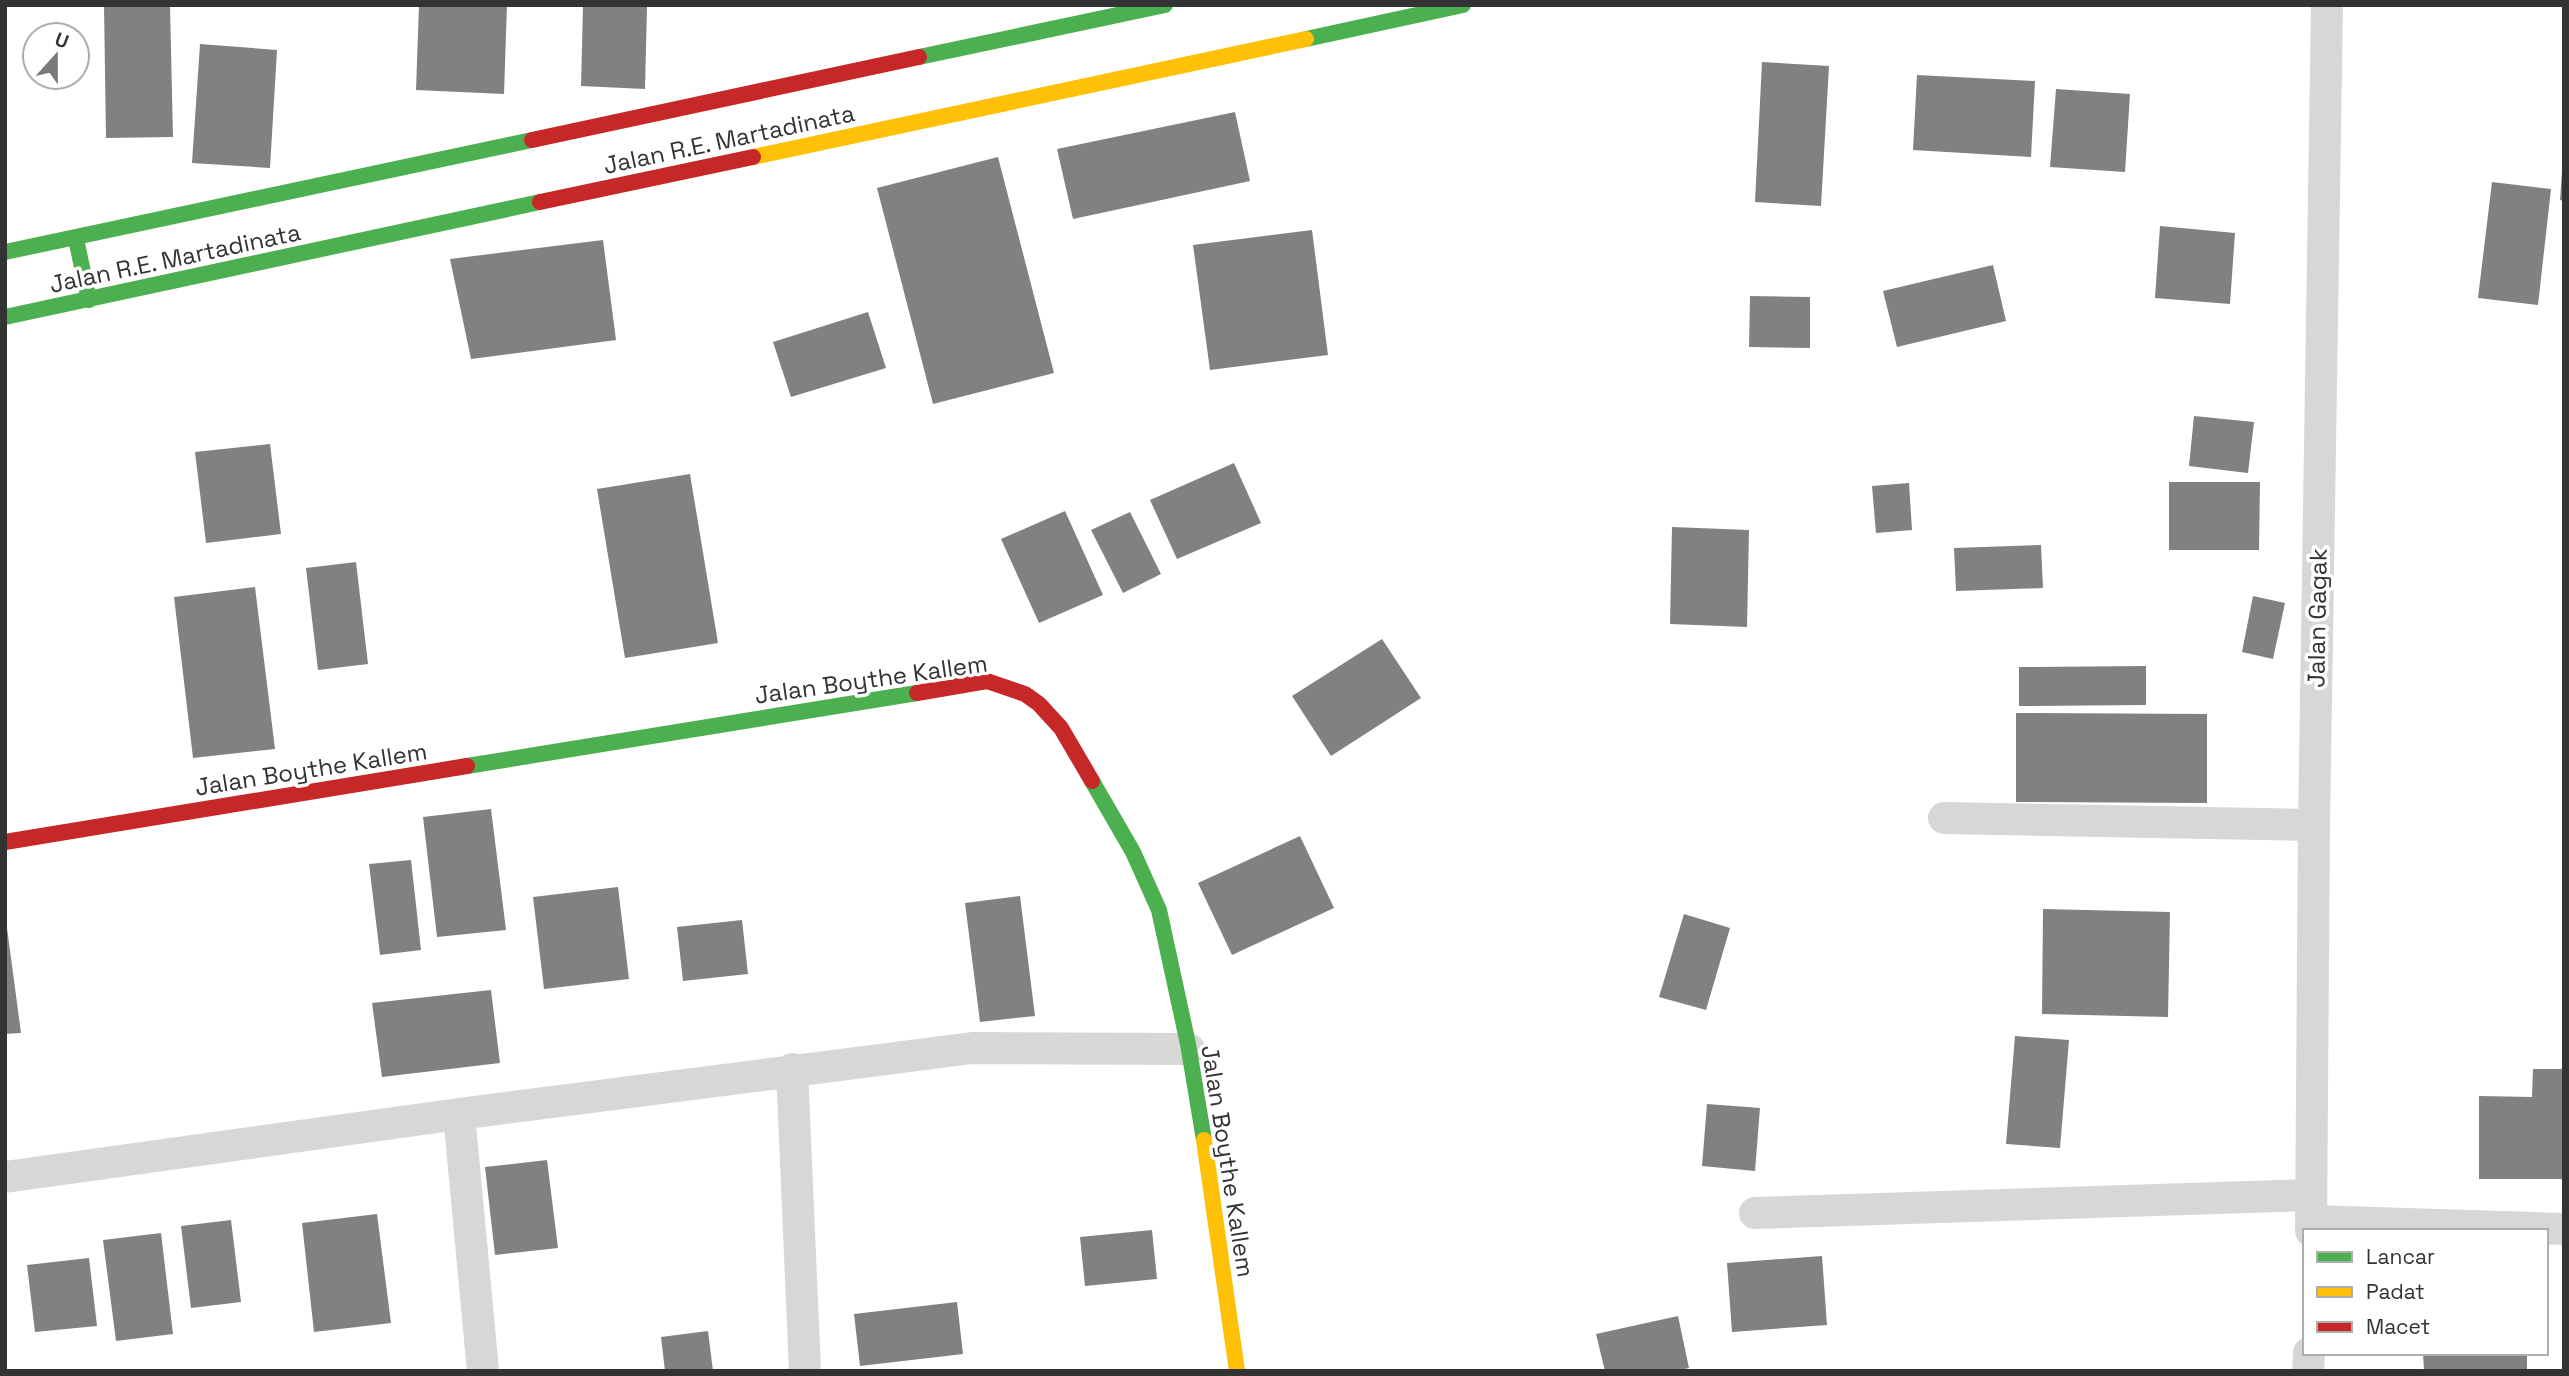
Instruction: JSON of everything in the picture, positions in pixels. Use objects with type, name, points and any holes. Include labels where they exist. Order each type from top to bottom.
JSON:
[{"type":"main road","name":"Jalan R.E. Martadinata","points":[[5,252],[1166,5]]},
{"type":"main road","name":"Jalan R.E. Martadinata","points":[[5,317],[1463,5]]},
{"type":"main road","points":[[76,239],[89,300]]},
{"type":"main road","name":"Jalan Boythe Kallem","points":[[5,842],[987,681],[1012,686],[1044,706],[1063,730],[1122,832],[1156,901],[1189,1049],[1237,1371]]},
{"type":"street","name":"Jalan Gagak","points":[[2311,1216],[2314,825],[2327,5]]},
{"type":"street","points":[[1944,818],[2314,825]]},
{"type":"street","points":[[5,1177],[792,1069],[972,1048],[1189,1049]]},
{"type":"street","points":[[792,1069],[806,1371]]},
{"type":"street","points":[[459,1114],[484,1371]]},
{"type":"street","points":[[1755,1213],[2311,1216],[2564,1229]]},
{"type":"building","points":[[104,5],[170,5],[173,137],[106,138]]},
{"type":"building","points":[[419,5],[507,5],[504,94],[416,90]]},
{"type":"building","points":[[583,5],[647,7],[645,89],[581,86]]},
{"type":"building","points":[[200,44],[277,50],[270,168],[192,163]]},
{"type":"building","points":[[1762,62],[1829,66],[1821,206],[1755,202]]},
{"type":"building","points":[[1917,75],[2035,81],[2031,157],[1913,150]]},
{"type":"building","points":[[2056,89],[2130,94],[2125,172],[2050,167]]},
{"type":"building","points":[[1235,112],[1250,181],[1073,219],[1057,149]]},
{"type":"building","points":[[998,157],[1054,373],[933,404],[877,188]]},
{"type":"building","points":[[2564,171],[2564,201],[2560,200]]},
{"type":"building","points":[[2492,182],[2551,189],[2538,305],[2478,298]]},
{"type":"building","points":[[2160,226],[2235,233],[2230,304],[2155,298]]},
{"type":"building","points":[[1312,230],[1328,355],[1210,370],[1193,245]]},
{"type":"building","points":[[603,240],[616,340],[471,359],[450,259]]},
{"type":"building","points":[[1993,265],[2006,321],[1897,347],[1883,291]]},
{"type":"building","points":[[1750,296],[1810,297],[1810,348],[1749,347]]},
{"type":"building","points":[[868,312],[886,368],[791,397],[773,342]]},
{"type":"building","points":[[2194,416],[2254,422],[2248,473],[2189,466]]},
{"type":"building","points":[[270,444],[281,534],[206,543],[195,452]]},
{"type":"building","points":[[1234,463],[1261,523],[1177,559],[1150,500]]},
{"type":"building","points":[[690,474],[718,643],[625,658],[597,489]]},
{"type":"building","points":[[2169,482],[2260,482],[2259,550],[2169,550]]},
{"type":"building","points":[[1909,483],[1912,530],[1876,533],[1872,486]]},
{"type":"building","points":[[1065,511],[1103,595],[1039,623],[1001,539]]},
{"type":"building","points":[[1130,512],[1161,574],[1123,593],[1091,530]]},
{"type":"building","points":[[1672,527],[1749,530],[1747,627],[1670,624]]},
{"type":"building","points":[[2041,545],[2043,588],[1956,591],[1954,548]]},
{"type":"building","points":[[356,562],[368,664],[318,670],[306,568]]},
{"type":"building","points":[[255,587],[275,749],[193,758],[174,597]]},
{"type":"building","points":[[2253,596],[2285,603],[2273,659],[2242,652]]},
{"type":"building","points":[[1382,639],[1421,698],[1331,756],[1292,696]]},
{"type":"building","points":[[2146,666],[2146,705],[2019,706],[2019,667]]},
{"type":"building","points":[[2016,713],[2207,714],[2207,803],[2016,802]]},
{"type":"building","points":[[491,809],[506,930],[437,937],[423,817]]},
{"type":"building","points":[[1300,836],[1334,908],[1232,955],[1198,883]]},
{"type":"building","points":[[411,860],[421,950],[380,955],[369,864]]},
{"type":"building","points":[[618,887],[629,979],[544,989],[533,897]]},
{"type":"building","points":[[1020,896],[1035,1016],[980,1022],[965,903]]},
{"type":"building","points":[[2043,909],[2170,912],[2168,1017],[2042,1014]]},
{"type":"building","points":[[5,913],[21,1033],[5,1034]]},
{"type":"building","points":[[1684,914],[1730,928],[1706,1010],[1659,997]]},
{"type":"building","points":[[742,920],[748,974],[683,981],[677,927]]},
{"type":"building","points":[[491,990],[500,1063],[382,1077],[372,1003]]},
{"type":"building","points":[[2015,1036],[2069,1040],[2060,1148],[2006,1144]]},
{"type":"building","points":[[2533,1069],[2564,1069],[2564,1179],[2479,1179],[2479,1096],[2532,1097]]},
{"type":"building","points":[[1707,1104],[1760,1108],[1755,1171],[1702,1166]]},
{"type":"building","points":[[547,1160],[558,1248],[495,1255],[485,1167]]},
{"type":"building","points":[[377,1214],[391,1323],[314,1332],[302,1223]]},
{"type":"building","points":[[231,1220],[241,1302],[191,1308],[181,1226]]},
{"type":"building","points":[[1152,1230],[1157,1279],[1085,1286],[1080,1237]]},
{"type":"building","points":[[161,1233],[173,1334],[116,1341],[103,1240]]},
{"type":"building","points":[[1822,1256],[1827,1325],[1732,1332],[1727,1263]]},
{"type":"building","points":[[89,1258],[97,1326],[35,1332],[27,1265]]},
{"type":"building","points":[[957,1302],[963,1354],[860,1366],[854,1314]]},
{"type":"building","points":[[1678,1316],[1689,1368],[1675,1371],[1605,1371],[1596,1334]]},
{"type":"building","points":[[708,1331],[713,1371],[665,1371],[661,1337]]},
{"type":"building","points":[[2423,1355],[2527,1355],[2527,1371],[2424,1371]]},
{"type":"traffic: fast","points":[[919,57],[1165,5]]},
{"type":"traffic: fast","points":[[1306,39],[1463,5]]},
{"type":"traffic: fast","points":[[5,252],[532,140]]},
{"type":"traffic: fast","points":[[5,317],[540,202]]},
{"type":"traffic: fast","points":[[76,239],[89,300]]},
{"type":"traffic: fast","points":[[467,766],[917,693]]},
{"type":"traffic: fast","points":[[1092,781],[1133,852],[1159,910],[1188,1044],[1204,1140]]},
{"type":"traffic: slow","points":[[753,157],[1306,39]]},
{"type":"traffic: slow","points":[[1204,1140],[1237,1371]]},
{"type":"traffic: jam","points":[[532,140],[919,57]]},
{"type":"traffic: jam","points":[[540,202],[753,157]]},
{"type":"traffic: jam","points":[[917,693],[987,681],[1025,694],[1039,704],[1061,728],[1092,781]]},
{"type":"traffic: jam","points":[[5,842],[467,766]]}]
